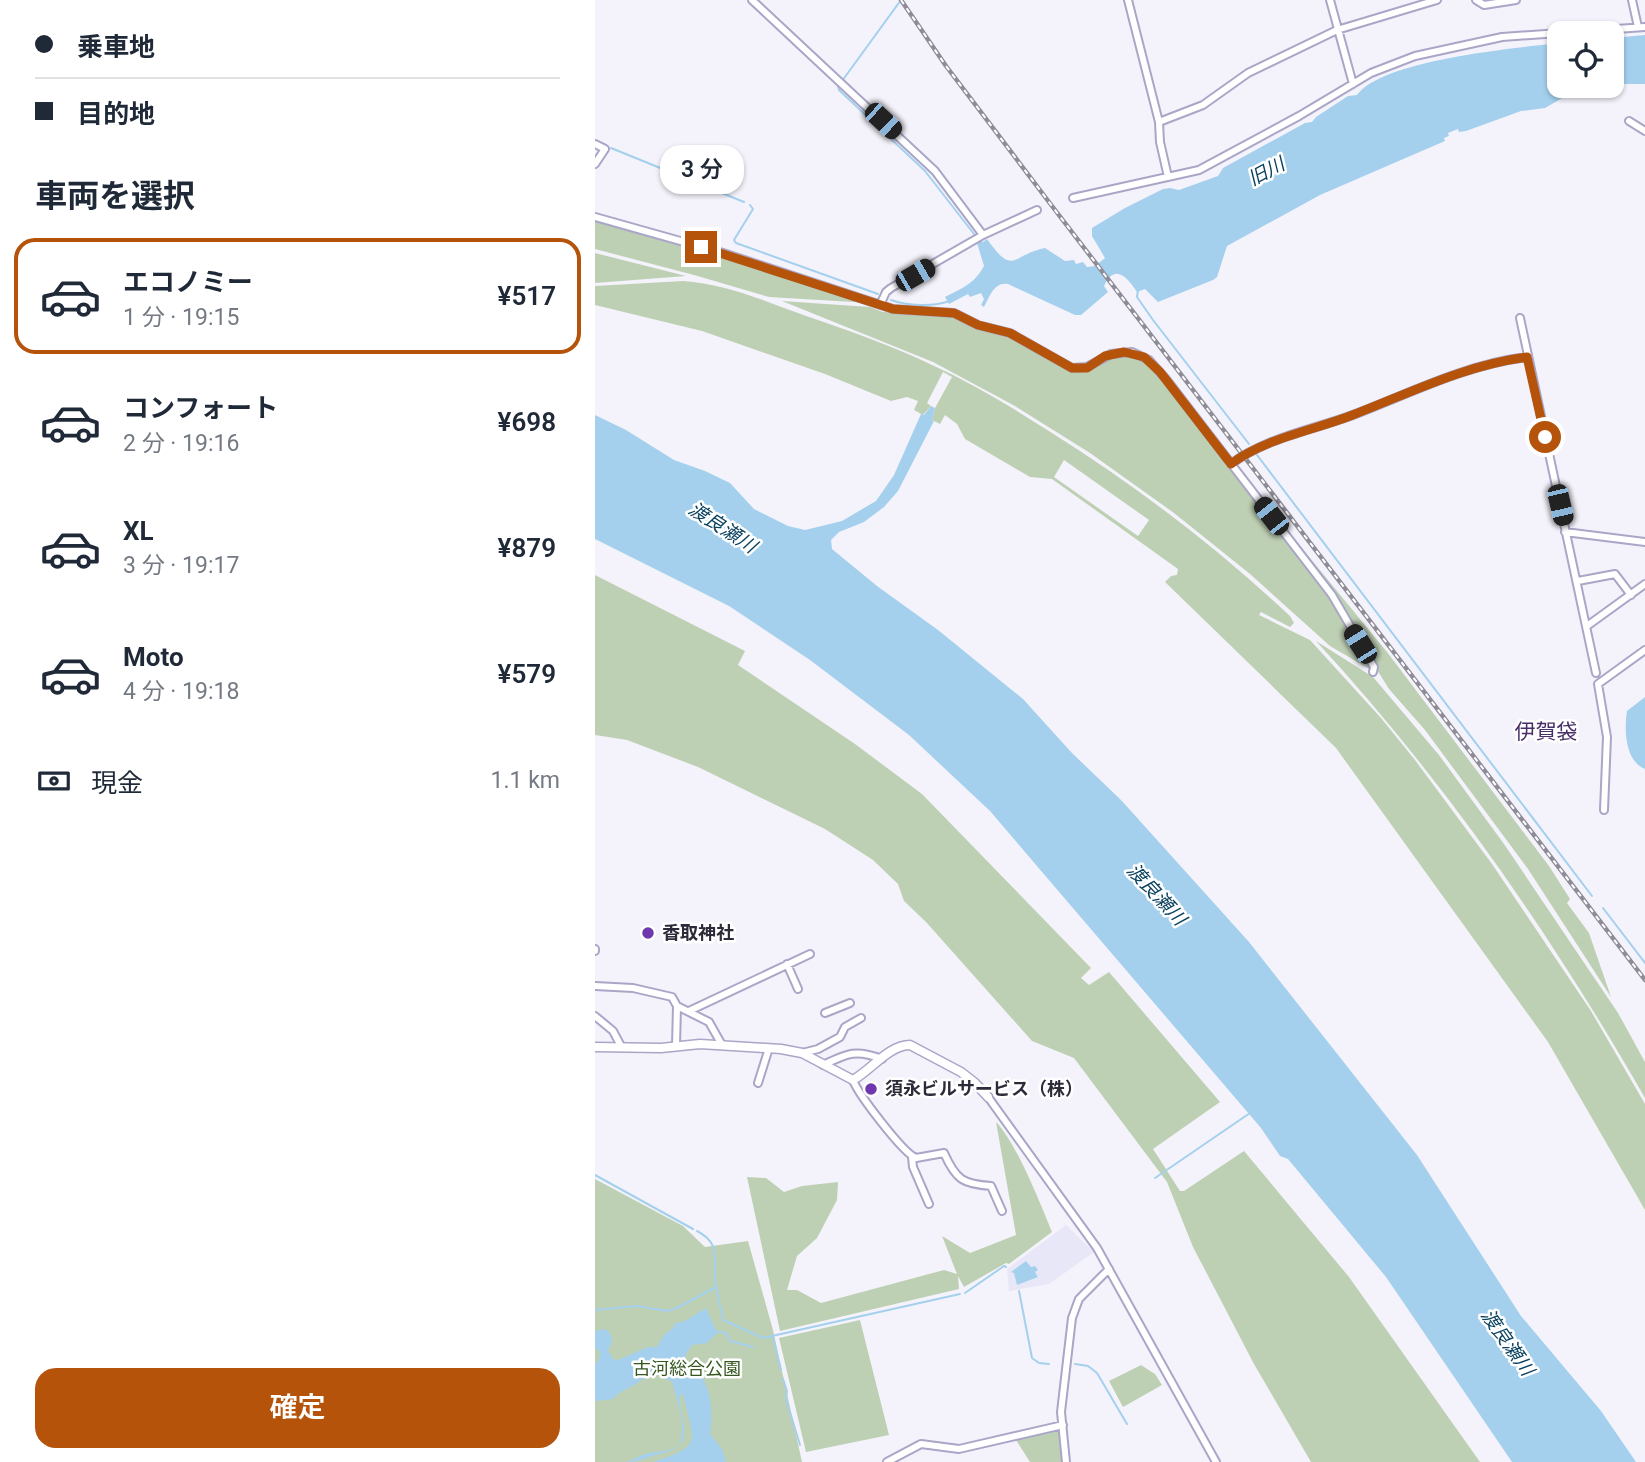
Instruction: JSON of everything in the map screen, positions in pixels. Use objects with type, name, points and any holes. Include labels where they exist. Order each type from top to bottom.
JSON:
[{"type":"street","points":[[752,0],[935,171],[983,235]]},
{"type":"street","points":[[1128,0],[1159,122],[1160,142],[1168,177]]},
{"type":"street","points":[[1330,0],[1353,84]]},
{"type":"street","points":[[1159,122],[1203,105],[1248,73],[1337,30],[1437,0]]},
{"type":"street","points":[[1476,0],[1484,5],[1516,0]]},
{"type":"street","points":[[1073,198],[1199,170],[1377,70],[1415,56],[1502,37],[1641,27],[1632,0]]},
{"type":"street","points":[[1629,121],[1645,131]]},
{"type":"street","points":[[595,144],[605,149],[595,164]]},
{"type":"street","points":[[880,304],[891,288],[983,235],[1037,210]]},
{"type":"street","points":[[595,217],[723,253],[893,309],[954,313],[978,325],[1010,333],[1077,369],[1087,368],[1105,356],[1118,352],[1132,352],[1144,357],[1160,372],[1332,595],[1374,667],[1373,672]]},
{"type":"street","points":[[1520,318],[1596,673]]},
{"type":"street","points":[[1231,464],[1250,451],[1352,415],[1439,379],[1483,364],[1527,357]]},
{"type":"street","points":[[1566,532],[1645,542]]},
{"type":"street","points":[[1578,581],[1615,574],[1630,595]]},
{"type":"street","points":[[1587,626],[1645,584]]},
{"type":"street","points":[[1604,810],[1607,737],[1598,684],[1645,650]]},
{"type":"street","points":[[689,1011],[810,954]]},
{"type":"street","points":[[787,964],[798,989]]},
{"type":"street","points":[[595,986],[633,988],[667,994],[677,1006],[709,1022],[722,1045]]},
{"type":"street","points":[[825,1013],[850,1003]]},
{"type":"street","points":[[676,1046],[677,1006]]},
{"type":"street","points":[[595,1016],[613,1031],[621,1046]]},
{"type":"street","points":[[802,1054],[840,1037],[845,1027],[861,1018]]},
{"type":"street","points":[[595,1047],[722,1045],[769,1048],[802,1054],[853,1080],[897,1143],[912,1157],[924,1158],[944,1153],[952,1170],[967,1184],[992,1186],[1002,1211]]},
{"type":"street","points":[[853,1080],[902,1046],[910,1045],[961,1072],[975,1083],[1039,1166],[1109,1269],[1216,1462]]},
{"type":"street","points":[[758,1083],[769,1048]]},
{"type":"street","points":[[823,1065],[847,1054],[863,1052],[882,1059]]},
{"type":"street","points":[[912,1157],[913,1167],[929,1204]]},
{"type":"street","points":[[1066,1462],[1061,1412],[1075,1308],[1085,1292],[1109,1269]]},
{"type":"street","points":[[887,1462],[921,1444],[959,1449],[1063,1425]]},
{"type":"shaded area","points":[[1066,1225],[1094,1252],[1049,1284],[1009,1291],[1007,1269]]},
{"type":"green space","points":[[595,219],[717,253],[870,303],[769,297],[595,249]]},
{"type":"green space","points":[[595,253],[686,276],[595,283]]},
{"type":"green space","points":[[683,281],[715,286],[762,300],[917,358],[1023,414],[1084,454],[1146,496],[1262,591],[1290,616],[1294,623],[1290,627],[1261,612],[1259,615],[1310,640],[1381,718],[1492,864],[1591,1011],[1645,1104],[1645,1210],[1548,1042],[1336,748],[1165,582],[1171,576],[1177,575],[1178,569],[1052,479],[1030,477],[965,439],[957,424],[945,415],[940,424],[932,420],[935,408],[952,377],[943,372],[927,403],[931,406],[923,415],[914,410],[918,401],[907,397],[891,401],[825,374],[702,331],[595,305],[595,286]],"holes":[[[1064,460],[1149,520],[1138,536],[1054,477]]]},
{"type":"green space","points":[[782,301],[952,316],[976,327],[1014,338],[1070,370],[1089,371],[1114,356],[1128,356],[1145,361],[1158,373],[1320,583],[1371,670],[1330,646],[1250,574],[1174,513],[1090,453],[1015,406],[933,362]]},
{"type":"green space","points":[[1296,541],[1387,652],[1549,866],[1570,899],[1567,903],[1589,933],[1611,997],[1528,869],[1425,730],[1389,689]]},
{"type":"green space","points":[[595,575],[745,651],[738,665],[855,744],[922,794],[1091,968],[1081,978],[1089,985],[1109,972],[1220,1102],[1153,1149],[1180,1191],[1184,1191],[1244,1151],[1349,1277],[1480,1462],[1311,1462],[1254,1364],[1193,1247],[1167,1182],[1074,1058],[1032,1041],[904,901],[898,884],[873,860],[825,829],[698,767],[627,740],[595,735]]},
{"type":"green space","points":[[1316,641],[1373,677],[1439,755],[1504,844],[1618,1013],[1645,1062],[1645,1098],[1572,977],[1452,803]]},
{"type":"green space","points":[[996,1122],[1020,1158],[1052,1232],[1009,1264],[1006,1263],[964,1287],[958,1276],[959,1289],[780,1331],[747,1177],[766,1178],[784,1192],[802,1186],[838,1182],[837,1200],[817,1238],[797,1256],[787,1290],[797,1290],[821,1303],[944,1270],[957,1274],[942,1236],[970,1253],[1016,1235]]},
{"type":"green space","name":"古河総合公園","points":[[595,1179],[683,1226],[705,1247],[748,1241],[773,1330],[802,1462],[595,1462]]},
{"type":"green space","points":[[860,1320],[889,1435],[806,1452],[779,1338]]},
{"type":"green space","points":[[1141,1365],[1155,1374],[1162,1385],[1123,1407],[1109,1381]]},
{"type":"green space","points":[[1061,1430],[1064,1462],[1030,1462],[1016,1440]]},
{"type":"water","points":[[1645,35],[1645,84],[1624,84],[1624,37]]},
{"type":"water","name":"旧川","points":[[1547,44],[1547,98],[1562,98],[1545,108],[1521,111],[1466,131],[1459,132],[1458,129],[1448,133],[1445,141],[1320,195],[1227,246],[1217,277],[1213,280],[1158,302],[1145,289],[1137,292],[1126,278],[1113,275],[1104,286],[1108,292],[1081,315],[1075,315],[1008,284],[996,287],[984,307],[981,305],[984,299],[981,293],[970,297],[968,294],[949,304],[945,297],[977,277],[984,266],[977,243],[981,241],[987,239],[996,251],[1008,260],[1045,248],[1065,261],[1074,260],[1076,264],[1083,262],[1087,267],[1095,266],[1105,258],[1092,236],[1092,228],[1125,208],[1163,189],[1179,190],[1218,176],[1223,168],[1305,123],[1312,122],[1348,96],[1357,95],[1371,83],[1393,73],[1420,64]]},
{"type":"water","name":"渡良瀬川","points":[[931,406],[935,408],[934,421],[898,491],[884,507],[864,522],[839,532],[831,540],[832,549],[1023,699],[1072,753],[1121,800],[1249,942],[1417,1155],[1521,1316],[1601,1411],[1636,1462],[1512,1462],[1386,1277],[1288,1159],[1280,1156],[1261,1128],[990,811],[909,735],[810,660],[729,606],[595,539],[595,415],[626,430],[674,460],[730,483],[754,509],[788,526],[805,530],[842,521],[876,501],[894,475],[921,414],[924,415]]},
{"type":"water","points":[[1645,697],[1645,769],[1633,759],[1627,744],[1626,727],[1627,711]]},
{"type":"water","points":[[1026,1261],[1038,1270],[1035,1272],[1038,1277],[1017,1285],[1014,1273],[1011,1272]]},
{"type":"water","points":[[706,1308],[717,1333],[707,1343],[692,1345],[685,1359],[703,1378],[709,1393],[710,1434],[722,1449],[726,1462],[653,1462],[681,1451],[691,1440],[690,1423],[683,1395],[680,1394],[684,1431],[683,1438],[678,1446],[682,1423],[672,1382],[655,1372],[613,1399],[595,1401],[595,1364],[599,1360],[600,1352],[595,1348],[595,1331],[605,1329],[610,1334],[608,1351],[613,1359],[618,1360],[648,1347],[657,1347],[663,1336],[675,1326],[673,1324],[685,1321]]},
{"type":"water","points":[[677,1447],[643,1459],[627,1462],[645,1454]]},
{"type":"waterway","points":[[842,81],[901,0]]},
{"type":"waterway","points":[[838,86],[839,90],[925,171],[974,234]]},
{"type":"waterway","points":[[595,140],[606,145]]},
{"type":"waterway","points":[[611,148],[744,202]]},
{"type":"waterway","points":[[750,205],[753,209],[734,240],[736,243],[878,294]]},
{"type":"waterway","points":[[1138,290],[1137,297],[1153,320],[1249,444]]},
{"type":"waterway","points":[[891,300],[920,305],[949,301]]},
{"type":"waterway","points":[[1257,455],[1592,896]]},
{"type":"waterway","points":[[1603,908],[1645,963]]},
{"type":"waterway","points":[[1155,1178],[1250,1113]]},
{"type":"waterway","points":[[595,1175],[693,1229]]},
{"type":"waterway","points":[[697,1231],[705,1236],[714,1248],[716,1286]]},
{"type":"waterway","points":[[965,1293],[1006,1267]]},
{"type":"waterway","points":[[595,1310],[637,1306],[667,1311],[716,1287],[723,1320],[763,1338],[960,1294]]},
{"type":"waterway","points":[[1019,1291],[1032,1358],[1039,1363],[1049,1364]]},
{"type":"waterway","points":[[715,1331],[726,1333],[730,1341],[753,1347]]},
{"type":"waterway","points":[[773,1338],[781,1370]]},
{"type":"waterway","points":[[1075,1364],[1088,1366],[1097,1373],[1127,1424]]},
{"type":"waterway","points":[[783,1379],[800,1445]]},
{"type":"railway","points":[[901,0],[946,66],[1052,206],[1645,980]]},
{"type":"place","name":"香取神社","points":[[648,933]]},
{"type":"place","name":"須永ビルサービス（株）","points":[[871,1089]]},
{"type":"district","name":"伊賀袋","points":[[1546,732]]},
{"type":"route","points":[[701,247],[893,309],[954,313],[978,325],[1010,333],[1072,368],[1084,369],[1105,356],[1132,352],[1149,360],[1160,372],[1231,464],[1250,451],[1352,415],[1439,379],[1483,364],[1527,357],[1545,437]]}]
